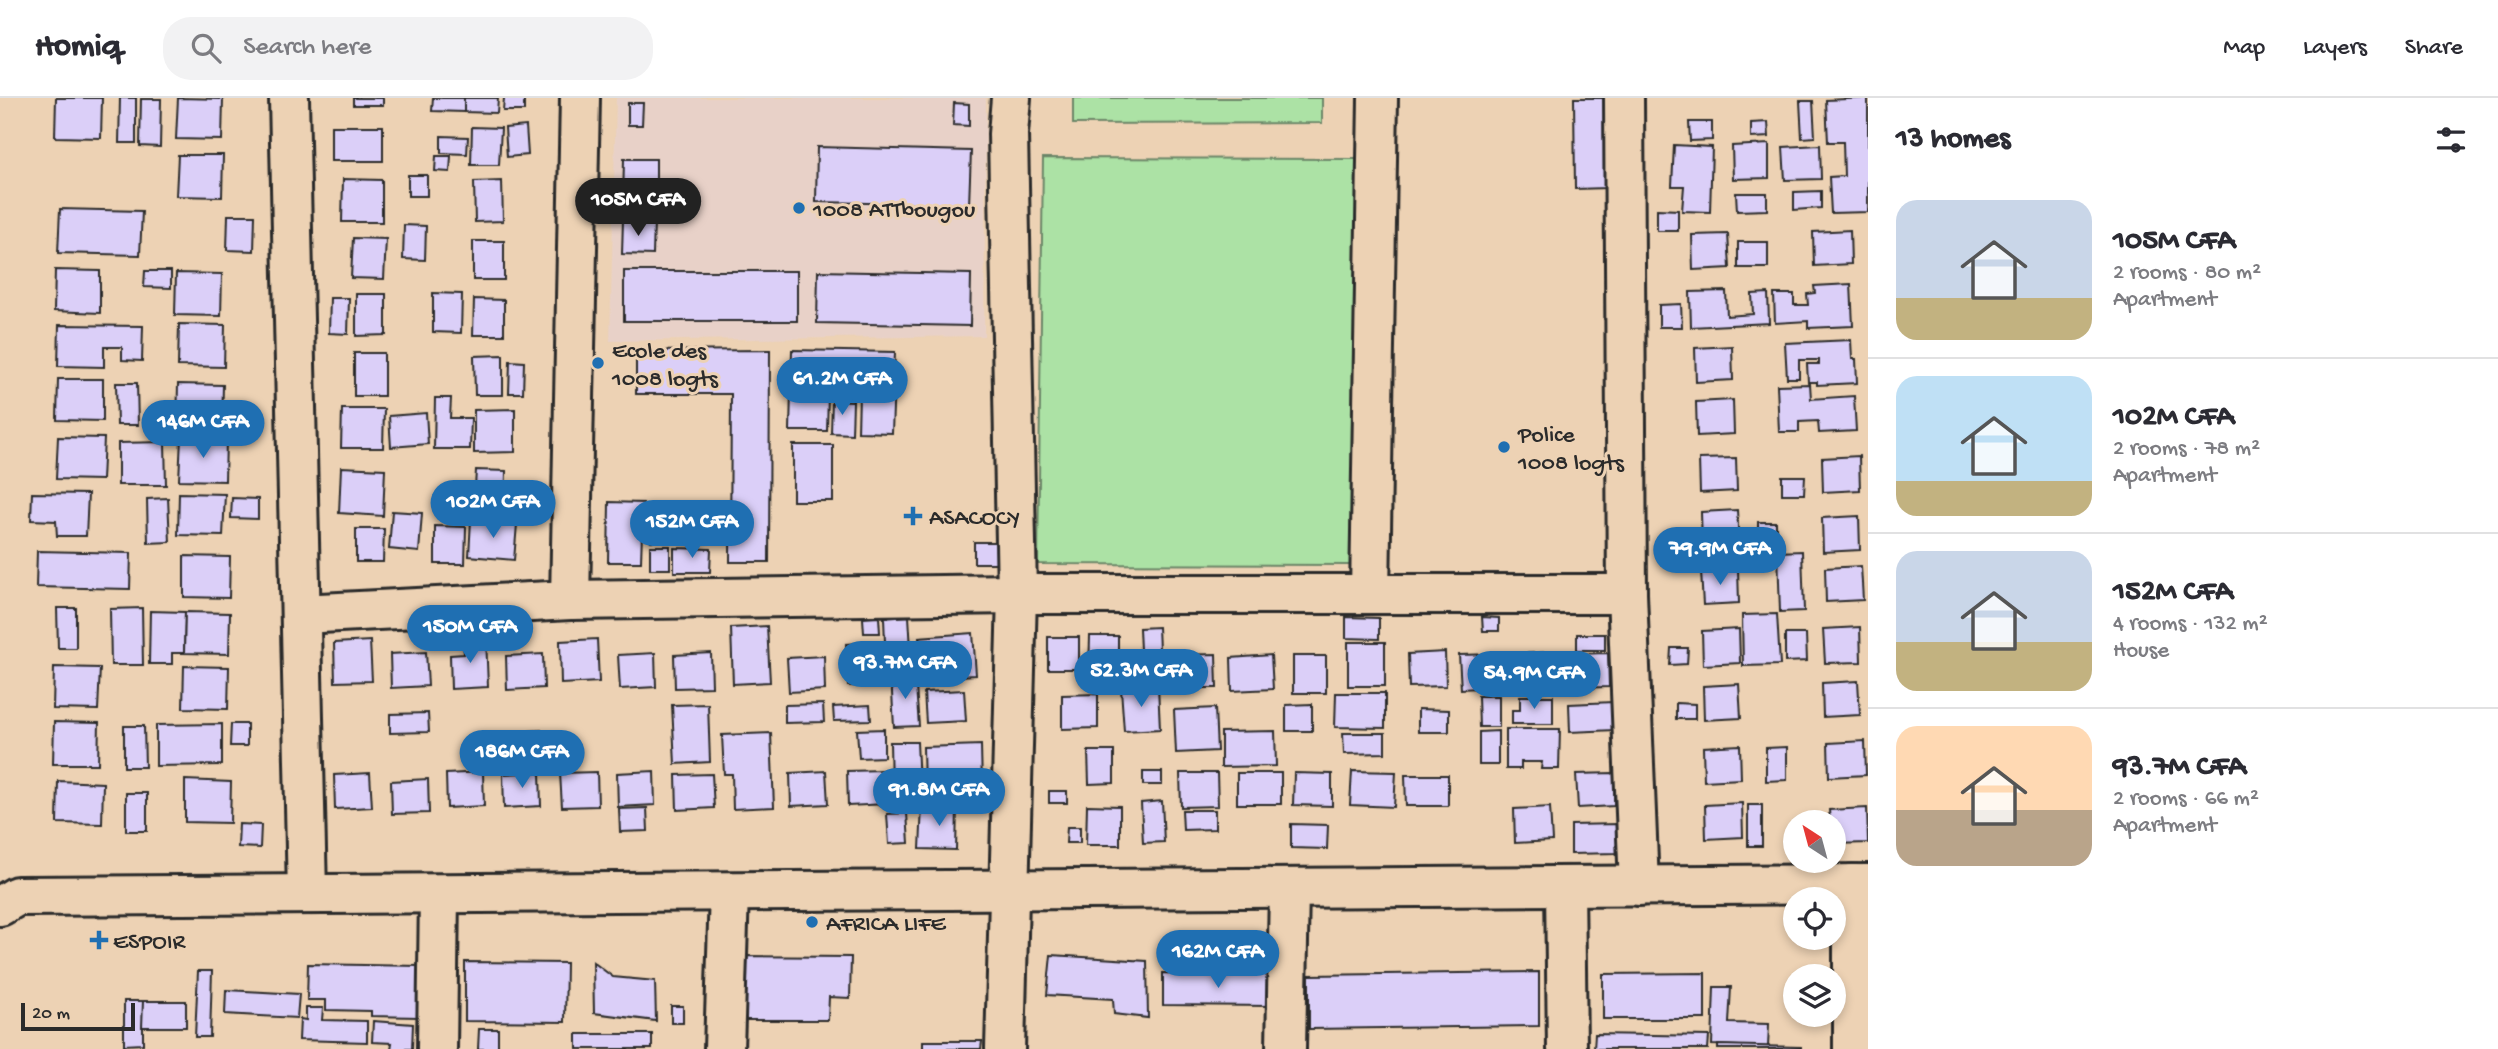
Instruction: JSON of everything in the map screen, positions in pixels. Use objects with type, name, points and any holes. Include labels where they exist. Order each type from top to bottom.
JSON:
[{"type":"street","points":[[289,98],[307,894]]},
{"type":"street","points":[[570,600],[580,98]]},
{"type":"street","points":[[1004,1049],[1017,594],[1008,134],[1011,98]]},
{"type":"street","points":[[1370,594],[1378,98]]},
{"type":"street","points":[[1624,98],[1627,594],[1639,886]]},
{"type":"street","points":[[301,614],[570,600],[1017,594],[1627,594]]},
{"type":"street","points":[[0,906],[17,896],[1861,884],[1853,1049]]},
{"type":"street","points":[[1565,886],[1567,1049]]},
{"type":"street","points":[[1286,1049],[1289,888]]},
{"type":"street","points":[[724,1049],[729,892]]},
{"type":"street","points":[[437,1049],[439,894]]},
{"type":"shaded area","name":"1008 ATTbougou","points":[[616,98],[986,98],[984,336],[610,341]]},
{"type":"green space","points":[[1073,98],[1322,98],[1322,123],[1073,124]]},
{"type":"green space","points":[[1043,158],[1357,159],[1352,565],[1038,564]]},
{"type":"building","points":[[56,98],[102,98],[101,138],[55,137]]},
{"type":"building","points":[[120,98],[136,98],[136,143],[119,143]]},
{"type":"building","points":[[178,98],[223,99],[222,140],[176,139]]},
{"type":"building","points":[[353,98],[383,98],[383,105],[353,105]]},
{"type":"building","points":[[433,98],[464,98],[464,112],[432,111]]},
{"type":"building","points":[[464,98],[498,98],[497,113],[464,112]]},
{"type":"building","points":[[504,98],[524,98],[524,111],[503,111]]},
{"type":"building","points":[[1574,98],[1606,98],[1607,188],[1575,189]]},
{"type":"building","points":[[1868,98],[1868,212],[1831,213],[1829,177],[1844,176],[1843,142],[1828,142],[1826,100]]},
{"type":"building","points":[[141,99],[161,99],[160,147],[140,146]]},
{"type":"building","points":[[1800,101],[1813,101],[1815,137],[1802,138]]},
{"type":"building","points":[[628,103],[643,103],[642,125],[628,125]]},
{"type":"building","points":[[954,103],[969,104],[969,126],[953,125]]},
{"type":"building","points":[[1689,122],[1712,122],[1712,140],[1690,141]]},
{"type":"building","points":[[1768,122],[1769,137],[1751,138],[1751,123]]},
{"type":"building","points":[[331,126],[383,126],[383,161],[331,161]]},
{"type":"building","points":[[526,126],[528,155],[507,157],[505,128]]},
{"type":"building","points":[[472,127],[501,128],[499,165],[471,165]]},
{"type":"building","points":[[441,136],[468,137],[467,154],[441,153]]},
{"type":"building","points":[[1769,144],[1769,178],[1733,179],[1732,146]]},
{"type":"building","points":[[1674,145],[1712,147],[1710,212],[1682,211],[1684,186],[1672,186]]},
{"type":"building","points":[[1820,145],[1821,179],[1785,180],[1783,147]]},
{"type":"building","points":[[817,147],[971,151],[969,205],[816,202]]},
{"type":"building","points":[[178,155],[223,155],[222,197],[176,196]]},
{"type":"building","points":[[436,156],[451,156],[450,172],[435,171]]},
{"type":"building","points":[[624,159],[656,159],[656,203],[623,203]]},
{"type":"building","points":[[408,175],[427,175],[427,196],[408,196]]},
{"type":"building","points":[[343,179],[382,180],[382,222],[342,222]]},
{"type":"building","points":[[502,181],[503,221],[475,222],[474,182]]},
{"type":"building","points":[[1821,191],[1821,208],[1794,210],[1794,192]]},
{"type":"building","points":[[1736,193],[1767,193],[1767,210],[1737,211]]},
{"type":"building","points":[[60,209],[142,211],[140,255],[58,253]]},
{"type":"building","points":[[1657,209],[1678,210],[1678,231],[1657,231]]},
{"type":"building","points":[[228,215],[255,215],[254,251],[227,250]]},
{"type":"building","points":[[623,220],[654,221],[653,255],[622,254]]},
{"type":"building","points":[[404,225],[426,226],[425,260],[403,259]]},
{"type":"building","points":[[1850,230],[1851,264],[1814,266],[1813,232]]},
{"type":"building","points":[[1728,234],[1730,268],[1693,270],[1692,235]]},
{"type":"building","points":[[353,238],[386,239],[384,279],[351,278]]},
{"type":"building","points":[[473,241],[504,241],[504,280],[473,280]]},
{"type":"building","points":[[1738,242],[1768,242],[1768,268],[1738,268]]},
{"type":"building","points":[[55,270],[100,271],[100,313],[54,311]]},
{"type":"building","points":[[145,271],[171,271],[171,288],[144,287]]},
{"type":"building","points":[[624,271],[797,271],[797,321],[624,321]]},
{"type":"building","points":[[818,271],[971,274],[970,326],[817,323]]},
{"type":"building","points":[[176,273],[222,274],[221,316],[175,315]]},
{"type":"building","points":[[1851,284],[1853,326],[1808,328],[1808,321],[1775,323],[1774,294],[1794,294],[1794,305],[1808,305],[1807,294],[1815,293],[1814,286]]},
{"type":"building","points":[[1726,291],[1727,316],[1753,314],[1752,294],[1768,293],[1769,323],[1691,327],[1690,292]]},
{"type":"building","points":[[433,293],[462,294],[461,333],[433,332]]},
{"type":"building","points":[[356,294],[386,294],[386,335],[356,336]]},
{"type":"building","points":[[330,298],[349,298],[348,334],[329,333]]},
{"type":"building","points":[[474,299],[504,300],[504,335],[473,335]]},
{"type":"building","points":[[1681,304],[1682,327],[1659,327],[1659,305]]},
{"type":"building","points":[[179,324],[225,325],[224,367],[178,366]]},
{"type":"building","points":[[59,325],[143,326],[142,361],[122,360],[122,347],[104,347],[104,367],[58,366]]},
{"type":"building","points":[[1851,340],[1852,359],[1856,359],[1857,383],[1817,385],[1817,382],[1808,382],[1807,364],[1819,364],[1819,360],[1799,360],[1799,378],[1787,378],[1785,343]]},
{"type":"building","points":[[1732,346],[1733,380],[1696,382],[1695,348]]},
{"type":"building","points":[[770,350],[769,562],[730,562],[731,394],[636,394],[636,351]]},
{"type":"building","points":[[792,350],[895,352],[892,433],[858,432],[859,395],[828,394],[827,431],[790,431]]},
{"type":"building","points":[[354,353],[384,353],[384,396],[354,396]]},
{"type":"building","points":[[503,355],[503,395],[475,395],[474,356]]},
{"type":"building","points":[[510,361],[524,362],[523,393],[509,393]]},
{"type":"building","points":[[58,379],[103,379],[103,421],[57,420]]},
{"type":"building","points":[[116,383],[137,383],[138,425],[117,425]]},
{"type":"building","points":[[178,384],[223,385],[222,427],[177,426]]},
{"type":"building","points":[[1810,384],[1811,399],[1854,396],[1856,431],[1819,433],[1818,421],[1799,422],[1799,432],[1779,432],[1777,385]]},
{"type":"building","points":[[435,398],[451,398],[450,418],[471,418],[470,449],[434,449]]},
{"type":"building","points":[[832,400],[853,401],[852,434],[831,433]]},
{"type":"building","points":[[1733,400],[1734,434],[1697,436],[1696,402]]},
{"type":"building","points":[[342,409],[384,409],[383,448],[341,448]]},
{"type":"building","points":[[515,409],[515,452],[474,453],[474,410]]},
{"type":"building","points":[[426,413],[428,444],[391,447],[389,416]]},
{"type":"building","points":[[58,437],[104,438],[102,480],[56,479]]},
{"type":"building","points":[[181,438],[226,439],[225,481],[179,480]]},
{"type":"building","points":[[165,442],[166,485],[118,485],[118,443]]},
{"type":"building","points":[[793,445],[833,445],[833,501],[793,501]]},
{"type":"building","points":[[1859,456],[1860,490],[1823,492],[1822,458]]},
{"type":"building","points":[[1736,458],[1737,491],[1700,493],[1699,459]]},
{"type":"building","points":[[341,467],[385,469],[383,516],[339,513]]},
{"type":"building","points":[[476,470],[506,471],[505,507],[474,506]]},
{"type":"building","points":[[1782,476],[1805,476],[1804,494],[1782,494]]},
{"type":"building","points":[[32,493],[88,494],[86,536],[57,536],[56,521],[31,520]]},
{"type":"building","points":[[179,493],[225,494],[223,536],[178,535]]},
{"type":"building","points":[[168,498],[170,542],[148,543],[147,499]]},
{"type":"building","points":[[232,498],[258,499],[258,519],[231,518]]},
{"type":"building","points":[[609,502],[643,503],[641,562],[608,562]]},
{"type":"building","points":[[651,505],[670,506],[669,541],[651,541]]},
{"type":"building","points":[[1737,510],[1739,544],[1702,546],[1701,512]]},
{"type":"building","points":[[392,511],[422,513],[419,552],[389,549]]},
{"type":"building","points":[[1859,516],[1860,550],[1823,552],[1822,518]]},
{"type":"building","points":[[471,520],[517,524],[514,560],[469,556]]},
{"type":"building","points":[[1758,522],[1776,522],[1776,544],[1758,545]]},
{"type":"building","points":[[435,526],[466,527],[465,564],[435,564]]},
{"type":"building","points":[[356,529],[384,529],[383,562],[356,562]]},
{"type":"building","points":[[974,542],[999,542],[999,563],[974,563]]},
{"type":"building","points":[[650,546],[670,546],[670,569],[650,569]]},
{"type":"building","points":[[674,548],[711,549],[710,572],[674,572]]},
{"type":"building","points":[[37,551],[131,553],[130,589],[36,587]]},
{"type":"building","points":[[1802,551],[1804,611],[1780,612],[1778,552]]},
{"type":"building","points":[[184,556],[230,557],[229,598],[184,597]]},
{"type":"building","points":[[1861,566],[1863,600],[1826,602],[1825,568]]},
{"type":"building","points":[[1738,569],[1739,603],[1703,605],[1701,571]]},
{"type":"building","points":[[57,608],[76,608],[76,648],[58,648]]},
{"type":"building","points":[[142,608],[143,665],[111,665],[110,609]]},
{"type":"building","points":[[150,611],[185,612],[184,653],[172,653],[172,664],[149,664]]},
{"type":"building","points":[[185,612],[230,613],[229,654],[184,653]]},
{"type":"building","points":[[1777,614],[1780,665],[1743,666],[1742,615]]},
{"type":"building","points":[[909,616],[912,666],[862,669],[863,685],[848,686],[846,644],[885,642],[884,618]]},
{"type":"building","points":[[879,617],[880,633],[864,633],[863,618]]},
{"type":"building","points":[[1346,617],[1379,618],[1379,639],[1346,638]]},
{"type":"building","points":[[1482,617],[1499,618],[1499,631],[1483,631]]},
{"type":"building","points":[[767,626],[770,682],[733,684],[731,628]]},
{"type":"building","points":[[1158,627],[1160,671],[1141,672],[1139,628]]},
{"type":"building","points":[[1860,627],[1861,662],[1825,663],[1823,629]]},
{"type":"building","points":[[1739,629],[1740,663],[1703,665],[1702,631]]},
{"type":"building","points":[[973,633],[976,675],[922,678],[919,637]]},
{"type":"building","points":[[1577,634],[1605,634],[1605,650],[1577,650]]},
{"type":"building","points":[[1785,634],[1806,634],[1807,661],[1785,662]]},
{"type":"building","points":[[1090,636],[1118,636],[1118,672],[1089,672]]},
{"type":"building","points":[[486,637],[488,687],[451,689],[450,655],[464,654],[463,638]]},
{"type":"building","points":[[1048,637],[1079,637],[1079,669],[1048,669]]},
{"type":"building","points":[[597,639],[599,682],[561,684],[560,641]]},
{"type":"building","points":[[370,641],[372,681],[335,682],[334,643]]},
{"type":"building","points":[[1348,642],[1385,642],[1385,686],[1348,686]]},
{"type":"building","points":[[1671,648],[1688,648],[1687,664],[1670,665]]},
{"type":"building","points":[[426,652],[428,686],[391,688],[390,654]]},
{"type":"building","points":[[1445,652],[1446,686],[1409,687],[1408,654]]},
{"type":"building","points":[[1554,652],[1555,686],[1518,688],[1517,654]]},
{"type":"building","points":[[655,653],[656,687],[620,689],[618,655]]},
{"type":"building","points":[[711,653],[712,687],[675,688],[674,655]]},
{"type":"building","points":[[1608,653],[1609,687],[1572,688],[1571,654]]},
{"type":"building","points":[[543,654],[544,688],[507,690],[506,656]]},
{"type":"building","points":[[1216,654],[1217,688],[1178,688],[1178,655]]},
{"type":"building","points":[[1496,654],[1497,687],[1461,689],[1459,655]]},
{"type":"building","points":[[1271,655],[1273,689],[1232,691],[1231,658]]},
{"type":"building","points":[[824,656],[825,690],[789,692],[787,658]]},
{"type":"building","points":[[1293,656],[1326,656],[1326,693],[1293,693]]},
{"type":"building","points":[[184,666],[229,667],[228,709],[183,708]]},
{"type":"building","points":[[54,667],[100,668],[98,710],[53,709]]},
{"type":"building","points":[[915,674],[919,726],[894,727],[891,675]]},
{"type":"building","points":[[1858,681],[1860,715],[1823,717],[1822,683]]},
{"type":"building","points":[[1739,684],[1741,718],[1704,720],[1703,686]]},
{"type":"building","points":[[1158,686],[1160,729],[1124,731],[1121,689]]},
{"type":"building","points":[[964,690],[966,721],[926,723],[924,692]]},
{"type":"building","points":[[1336,693],[1385,693],[1385,728],[1335,727]]},
{"type":"building","points":[[1098,694],[1098,728],[1062,729],[1062,695]]},
{"type":"building","points":[[1478,696],[1499,696],[1499,727],[1479,727]]},
{"type":"building","points":[[1520,696],[1553,696],[1553,724],[1512,724],[1512,710],[1520,710]]},
{"type":"building","points":[[1613,702],[1615,730],[1570,732],[1569,704]]},
{"type":"building","points":[[1676,703],[1695,704],[1695,719],[1676,719]]},
{"type":"building","points":[[708,704],[710,762],[675,764],[672,705]]},
{"type":"building","points":[[823,704],[824,722],[785,723],[785,705]]},
{"type":"building","points":[[1312,704],[1312,731],[1286,731],[1286,705]]},
{"type":"building","points":[[870,705],[871,720],[834,721],[833,707]]},
{"type":"building","points":[[1215,708],[1217,751],[1176,753],[1174,710]]},
{"type":"building","points":[[1418,709],[1449,710],[1449,732],[1418,732]]},
{"type":"building","points":[[428,713],[429,732],[390,733],[390,714]]},
{"type":"building","points":[[54,722],[99,723],[98,764],[53,764]]},
{"type":"building","points":[[222,724],[222,765],[156,766],[156,725]]},
{"type":"building","points":[[231,724],[247,724],[247,746],[230,746]]},
{"type":"building","points":[[124,726],[144,726],[145,767],[124,767]]},
{"type":"building","points":[[884,729],[884,757],[859,758],[857,730]]},
{"type":"building","points":[[1506,729],[1560,729],[1559,769],[1541,769],[1542,762],[1521,762],[1521,769],[1506,769]]},
{"type":"building","points":[[541,730],[542,752],[501,753],[501,733]]},
{"type":"building","points":[[1275,731],[1276,766],[1221,767],[1221,732]]},
{"type":"building","points":[[1498,731],[1498,765],[1479,765],[1479,732]]},
{"type":"building","points":[[771,733],[774,807],[733,809],[732,774],[724,774],[722,735]]},
{"type":"building","points":[[1343,733],[1385,733],[1385,753],[1344,754]]},
{"type":"building","points":[[1865,741],[1866,775],[1829,777],[1828,743]]},
{"type":"building","points":[[890,742],[917,742],[919,786],[891,787]]},
{"type":"building","points":[[981,745],[982,787],[924,789],[923,747]]},
{"type":"building","points":[[1740,745],[1741,779],[1704,781],[1703,747]]},
{"type":"building","points":[[1787,747],[1787,780],[1766,781],[1766,748]]},
{"type":"building","points":[[1088,751],[1114,751],[1114,783],[1089,784]]},
{"type":"building","points":[[884,770],[886,804],[848,806],[847,771]]},
{"type":"building","points":[[654,771],[655,805],[618,807],[617,773]]},
{"type":"building","points":[[826,771],[828,804],[791,806],[790,773]]},
{"type":"building","points":[[1352,771],[1396,772],[1394,807],[1350,805]]},
{"type":"building","points":[[483,772],[484,806],[447,808],[446,774]]},
{"type":"building","points":[[540,772],[541,806],[504,808],[503,774]]},
{"type":"building","points":[[597,772],[598,806],[562,807],[560,773]]},
{"type":"building","points":[[1143,772],[1162,772],[1162,785],[1143,785]]},
{"type":"building","points":[[370,773],[372,807],[335,809],[334,775]]},
{"type":"building","points":[[1180,773],[1217,773],[1218,806],[1181,807]]},
{"type":"building","points":[[1237,773],[1281,773],[1281,804],[1237,804]]},
{"type":"building","points":[[1294,773],[1332,774],[1332,806],[1293,805]]},
{"type":"building","points":[[1614,773],[1614,806],[1578,808],[1576,774]]},
{"type":"building","points":[[712,774],[714,808],[677,810],[676,775]]},
{"type":"building","points":[[1405,775],[1448,775],[1448,806],[1406,806]]},
{"type":"building","points":[[428,779],[429,813],[392,814],[391,781]]},
{"type":"building","points":[[185,780],[231,782],[230,823],[185,822]]},
{"type":"building","points":[[58,781],[103,783],[102,824],[57,823]]},
{"type":"building","points":[[1049,791],[1067,791],[1067,803],[1049,803]]},
{"type":"building","points":[[126,793],[147,793],[147,831],[126,831]]},
{"type":"building","points":[[1162,801],[1164,842],[1143,843],[1141,803]]},
{"type":"building","points":[[1742,803],[1743,837],[1706,839],[1705,805]]},
{"type":"building","points":[[922,805],[957,807],[956,850],[920,849]]},
{"type":"building","points":[[1087,805],[1120,806],[1120,845],[1086,845]]},
{"type":"building","points":[[1748,805],[1762,805],[1762,846],[1748,846]]},
{"type":"building","points":[[1550,807],[1552,841],[1515,843],[1514,809]]},
{"type":"building","points":[[647,808],[648,831],[620,832],[619,809]]},
{"type":"building","points":[[1867,808],[1868,843],[1846,844],[1846,810],[1829,810]]},
{"type":"building","points":[[1182,810],[1215,810],[1215,829],[1183,830]]},
{"type":"building","points":[[907,813],[909,843],[889,844],[887,814]]},
{"type":"building","points":[[239,824],[261,825],[260,848],[238,847]]},
{"type":"building","points":[[1291,824],[1328,825],[1327,849],[1291,848]]},
{"type":"building","points":[[1618,824],[1617,853],[1571,854],[1571,825]]},
{"type":"building","points":[[1067,827],[1080,827],[1080,843],[1066,843]]},
{"type":"building","points":[[1051,955],[1147,961],[1148,1018],[1114,1014],[1113,999],[1047,995]]},
{"type":"building","points":[[739,956],[851,957],[850,998],[829,997],[828,1020],[738,1020]]},
{"type":"building","points":[[465,962],[566,963],[565,1022],[465,1021]]},
{"type":"building","points":[[593,962],[613,977],[655,981],[656,1021],[594,1013]]},
{"type":"building","points":[[308,964],[420,966],[419,1017],[371,1016],[371,1011],[326,1010],[326,1000],[307,1000]]},
{"type":"building","points":[[198,971],[212,971],[210,1037],[195,1037]]},
{"type":"building","points":[[1539,972],[1539,1026],[1309,1029],[1309,975]]},
{"type":"building","points":[[1163,973],[1272,974],[1272,1006],[1163,1005]]},
{"type":"building","points":[[1705,973],[1705,1019],[1603,1019],[1603,974]]},
{"type":"building","points":[[1714,987],[1731,987],[1729,1023],[1769,1024],[1768,1047],[1712,1045]]},
{"type":"building","points":[[226,990],[299,994],[297,1018],[225,1014]]},
{"type":"building","points":[[124,1001],[143,1001],[143,1044],[124,1045]]},
{"type":"building","points":[[143,1001],[186,1001],[186,1027],[142,1027]]},
{"type":"building","points":[[671,1006],[683,1006],[683,1023],[671,1023]]},
{"type":"building","points":[[306,1008],[323,1008],[322,1020],[367,1021],[367,1042],[299,1040],[300,1019],[306,1020]]},
{"type":"building","points":[[373,1021],[413,1024],[412,1049],[391,1049],[392,1043],[372,1042]]},
{"type":"building","points":[[479,1029],[498,1029],[498,1049],[478,1049]]},
{"type":"building","points":[[577,1034],[652,1034],[652,1049],[577,1049]]},
{"type":"building","points":[[1595,1034],[1709,1036],[1708,1049],[1594,1049]]},
{"type":"building","points":[[923,1041],[982,1041],[981,1049],[923,1049]]},
{"type":"building","points":[[1718,1045],[1801,1047],[1801,1049],[1718,1049]]},
{"type":"place","name":"1008 ATTbougou","points":[[799,208]]},
{"type":"place","name":"Ecole des 1008 logts","points":[[598,363]]},
{"type":"place","name":"Police 1008 logts","points":[[1504,447]]},
{"type":"place","name":"ASACOCY","points":[[913,516]]},
{"type":"place","name":"AFRICA LIFE","points":[[812,922]]},
{"type":"place","name":"ESPOIR","points":[[99,940]]}]
